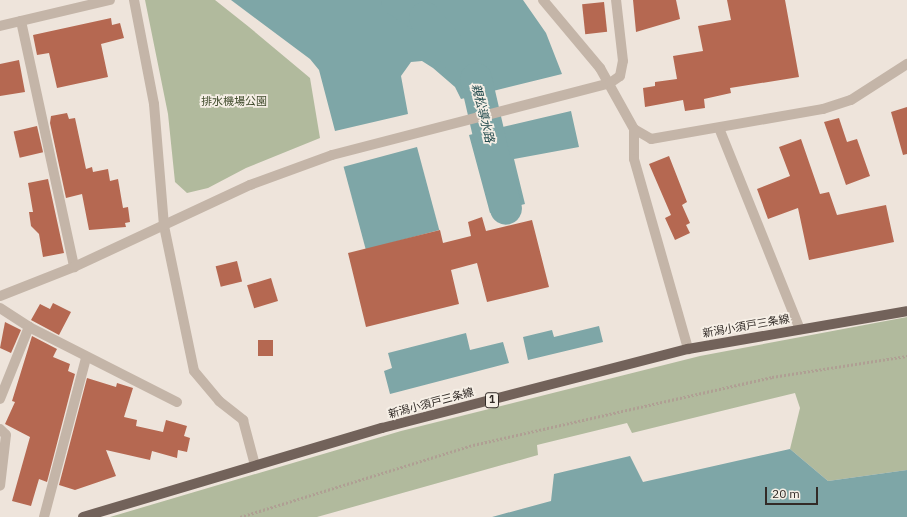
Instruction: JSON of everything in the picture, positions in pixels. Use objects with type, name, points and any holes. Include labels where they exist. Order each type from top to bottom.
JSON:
[{"type":"main road","name":"新潟小須戸三条線","points":[[83,517],[255,465],[688,349],[907,311]]},
{"type":"street","points":[[0,26],[110,0]]},
{"type":"street","points":[[134,0],[154,104],[164,226],[194,371],[219,401],[242,420],[255,465]]},
{"type":"street","points":[[543,0],[587,50],[610,83],[634,129],[641,136],[662,139],[824,109],[851,100],[907,64]]},
{"type":"street","points":[[0,296],[74,268],[250,185],[332,155],[575,95],[610,83],[620,76],[623,61],[616,0]]},
{"type":"street","points":[[20,22],[74,268]]},
{"type":"street","points":[[719,128],[800,329]]},
{"type":"street","points":[[634,129],[634,160],[688,349]]},
{"type":"street","points":[[0,308],[29,327],[86,358],[177,402]]},
{"type":"street","points":[[0,399],[29,327]]},
{"type":"street","points":[[44,517],[86,358]]},
{"type":"street","points":[[0,429],[6,436],[0,486]]},
{"type":"path","points":[[240,517],[473,445],[772,376],[907,356]]},
{"type":"green space","name":"排水機場公園","points":[[145,0],[215,0],[310,78],[320,138],[246,168],[208,188],[187,193],[175,182],[168,114]]},
{"type":"green space","points":[[907,317],[907,470],[828,481],[790,449],[800,408],[795,393],[632,433],[627,423],[537,445],[538,455],[317,517],[110,517],[401,431],[700,356]]},
{"type":"water","points":[[231,0],[523,0],[546,33],[562,74],[461,99],[455,87],[433,68],[422,61],[411,62],[401,76],[408,114],[335,131],[319,70],[310,59]]},
{"type":"water","points":[[571,111],[579,147],[514,159],[525,204],[490,213],[469,135]]},
{"type":"water","points":[[417,147],[439,230],[366,250],[344,167]]},
{"type":"water","points":[[599,326],[603,342],[528,360],[523,337],[552,330],[554,337]]},
{"type":"water","points":[[466,333],[470,350],[503,342],[509,363],[390,394],[384,371],[392,368],[388,353]]},
{"type":"water","points":[[790,449],[828,481],[907,470],[907,517],[492,517],[551,501],[554,474],[630,456],[643,482]]},
{"type":"building","points":[[633,0],[676,0],[680,19],[636,32]]},
{"type":"building","points":[[727,0],[785,0],[799,77],[730,88],[731,93],[704,99],[705,108],[685,111],[683,100],[645,107],[643,88],[655,86],[655,82],[677,79],[673,56],[703,51],[698,26],[731,20]]},
{"type":"building","points":[[604,2],[607,32],[585,34],[582,4]]},
{"type":"building","points":[[111,18],[112,25],[120,23],[124,38],[101,44],[108,77],[57,88],[49,53],[37,55],[33,35]]},
{"type":"building","points":[[19,60],[25,92],[0,96],[0,64]]},
{"type":"building","points":[[907,107],[907,154],[903,155],[891,112]]},
{"type":"building","points":[[67,113],[69,119],[75,118],[86,169],[92,167],[93,172],[108,169],[110,181],[118,179],[123,208],[128,207],[130,222],[125,223],[126,227],[89,230],[82,194],[66,198],[50,123],[51,116]]},
{"type":"building","points":[[839,118],[847,142],[857,139],[870,176],[846,185],[824,122]]},
{"type":"building","points":[[37,126],[43,152],[20,158],[14,131]]},
{"type":"building","points":[[801,139],[820,194],[829,192],[837,215],[886,205],[894,242],[809,260],[798,208],[768,219],[757,189],[790,176],[779,147]]},
{"type":"building","points":[[669,156],[687,202],[682,205],[690,223],[686,225],[690,233],[675,240],[665,218],[671,215],[649,164]]},
{"type":"building","points":[[48,179],[64,253],[43,257],[39,234],[31,226],[29,212],[33,212],[28,183]]},
{"type":"building","points":[[482,217],[486,231],[532,220],[549,287],[487,302],[477,263],[451,270],[459,304],[366,327],[348,253],[440,230],[443,243],[471,236],[468,222]]},
{"type":"building","points":[[237,261],[242,281],[221,287],[216,266]]},
{"type":"building","points":[[271,278],[278,301],[254,308],[247,285]]},
{"type":"building","points":[[53,303],[71,312],[59,335],[31,320],[40,304],[50,309]]},
{"type":"building","points":[[5,322],[21,330],[11,353],[0,348]]},
{"type":"building","points":[[32,336],[57,349],[53,357],[70,364],[68,371],[75,374],[47,482],[39,479],[31,506],[12,501],[30,437],[5,424],[15,402],[12,401]]},
{"type":"building","points":[[258,340],[273,340],[273,356],[258,356]]},
{"type":"building","points":[[87,378],[116,387],[117,383],[133,388],[124,417],[137,420],[136,426],[163,432],[166,420],[187,426],[184,436],[190,438],[187,452],[178,450],[177,458],[152,451],[150,460],[106,450],[116,476],[75,490],[59,485]]},
{"type":"waterway","name":"親松導水路","points":[[397,0],[425,18],[476,79],[506,209]]}]
